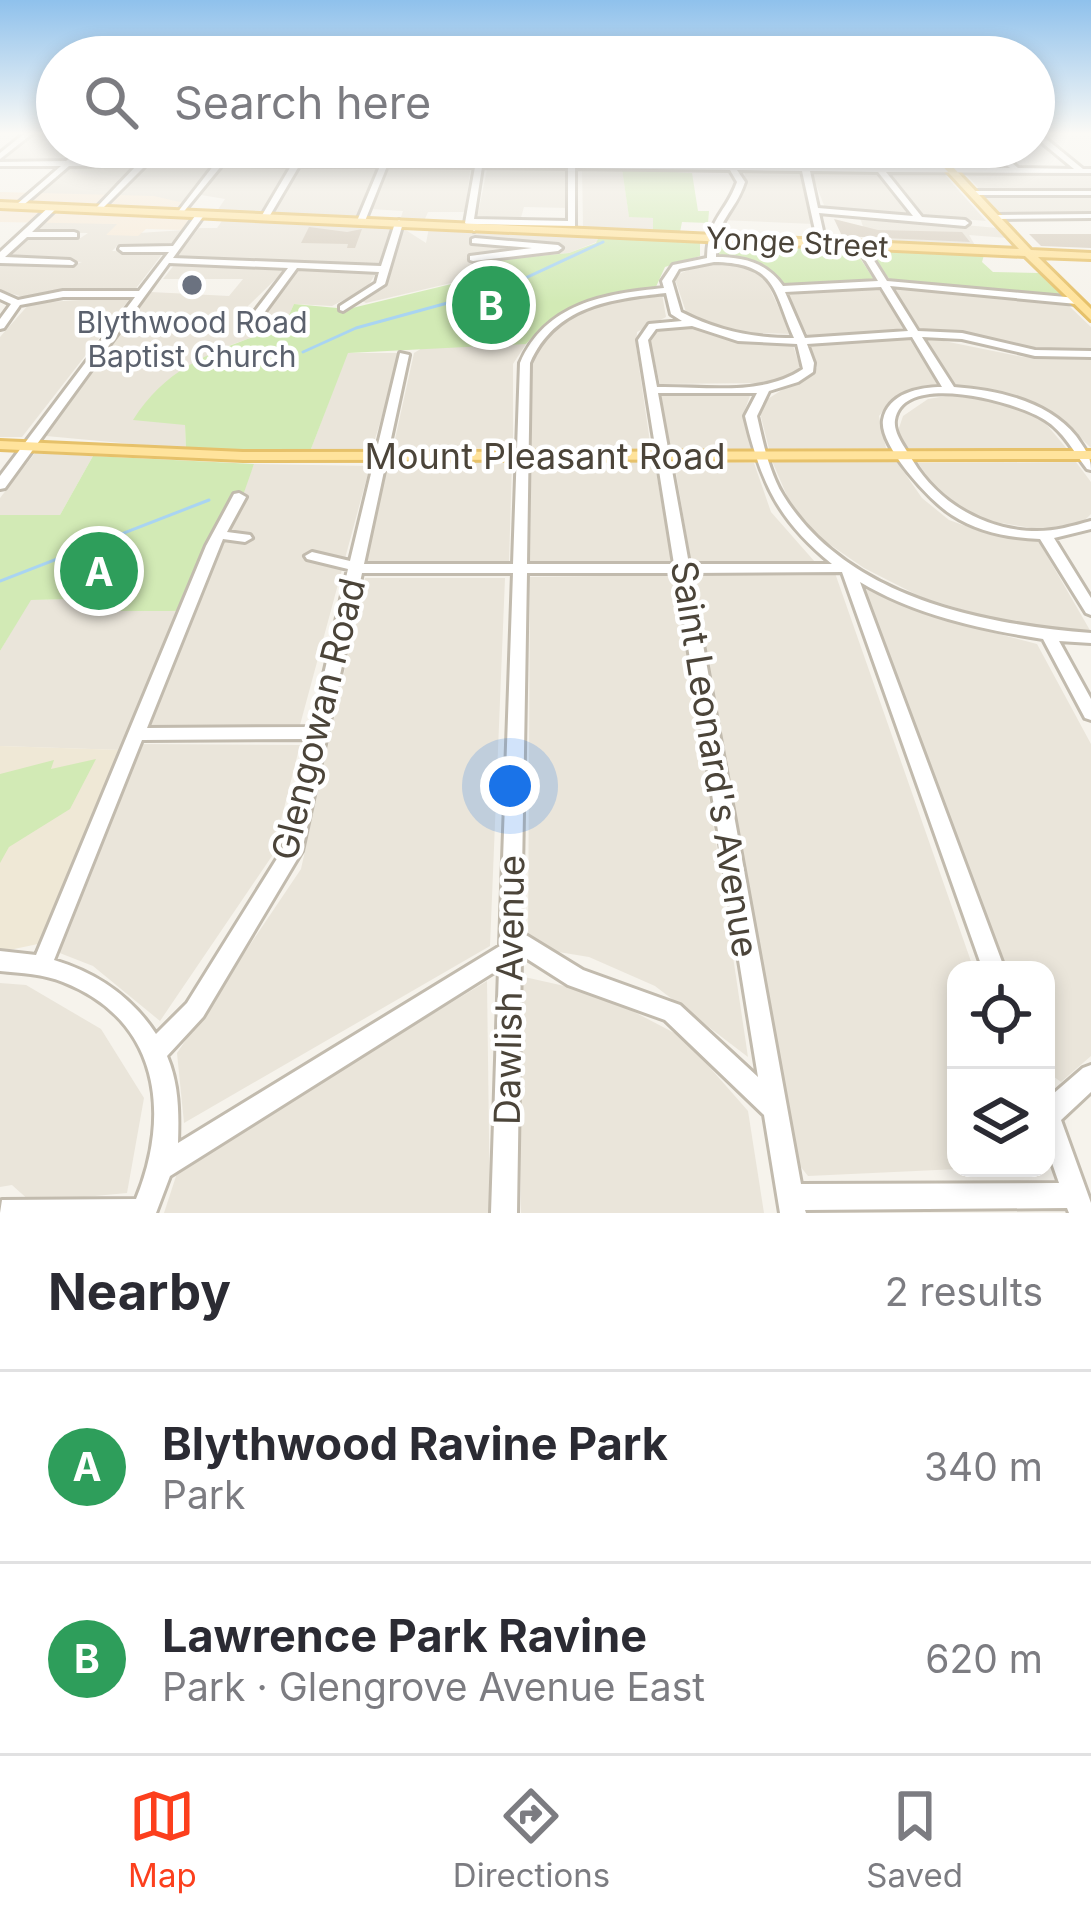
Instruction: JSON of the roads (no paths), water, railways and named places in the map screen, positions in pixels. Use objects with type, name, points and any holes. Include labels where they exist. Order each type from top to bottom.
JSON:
[{"type":"main road","points":[[971,190],[1091,316]]},
{"type":"main road","name":"Yonge Street","points":[[0,205],[1091,256]]},
{"type":"main road","name":"Mount Pleasant Road","points":[[0,446],[156,455],[1088,459]]},
{"type":"street","points":[[20,206],[38,190]]},
{"type":"street","points":[[100,209],[119,190]]},
{"type":"street","points":[[181,213],[199,190]]},
{"type":"street","points":[[265,217],[281,190]]},
{"type":"street","points":[[361,221],[374,190]]},
{"type":"street","points":[[470,275],[476,190]]},
{"type":"street","points":[[471,224],[572,224],[572,190]]},
{"type":"street","points":[[711,259],[710,238],[717,215],[739,190]]},
{"type":"street","points":[[812,190],[822,244]]},
{"type":"street","points":[[896,190],[919,218]]},
{"type":"street","points":[[974,193],[1091,193]]},
{"type":"street","points":[[0,259],[54,207]]},
{"type":"street","points":[[818,210],[965,223]]},
{"type":"street","points":[[0,485],[201,214]]},
{"type":"street","points":[[996,217],[1091,216]]},
{"type":"street","points":[[344,308],[377,287],[399,223]]},
{"type":"street","points":[[25,233],[74,235]]},
{"type":"street","points":[[472,258],[558,248],[475,241]]},
{"type":"street","points":[[860,245],[950,390]]},
{"type":"street","points":[[124,249],[176,249]]},
{"type":"street","points":[[0,259],[70,263]]},
{"type":"street","points":[[653,390],[765,388],[794,381],[809,370],[800,339],[779,289],[757,267],[711,259],[672,269],[672,318],[734,336],[800,339],[963,336],[1038,354],[1091,354]]},
{"type":"street","points":[[167,260],[385,269]]},
{"type":"street","points":[[254,320],[294,266]]},
{"type":"street","points":[[779,289],[883,284],[1077,301]]},
{"type":"street","name":"Dawlish Avenue","points":[[504,1213],[525,363],[538,336],[590,305],[669,290]]},
{"type":"street","points":[[0,295],[17,303],[63,294],[141,294]]},
{"type":"street","points":[[0,326],[17,303]]},
{"type":"street","name":"Saint Leonard's Avenue","points":[[672,318],[642,335],[792,1205]]},
{"type":"street","name":"Glengowan Road","points":[[158,1050],[195,1010],[292,851],[404,355]]},
{"type":"street","points":[[765,388],[751,416],[789,513],[848,568],[940,609],[1048,634],[1091,638]]},
{"type":"street","points":[[1088,459],[1057,423],[1037,410],[992,394],[950,390],[916,395],[892,410],[888,422],[926,492],[950,510],[991,527],[1045,535],[1091,525]]},
{"type":"street","points":[[41,964],[239,497]]},
{"type":"street","points":[[1045,535],[1091,610]]},
{"type":"street","points":[[220,536],[244,538]]},
{"type":"street","points":[[312,556],[356,568],[848,568]]},
{"type":"street","points":[[848,568],[991,961]]},
{"type":"street","points":[[1048,634],[1091,714]]},
{"type":"street","points":[[137,734],[317,733]]},
{"type":"street","points":[[160,1168],[510,944],[576,978],[672,1012],[772,1106]]},
{"type":"street","points":[[0,961],[41,964],[87,982],[119,1002],[158,1050],[168,1123],[160,1168],[143,1212],[2,1213]]},
{"type":"street","points":[[1055,1107],[1091,1076]]},
{"type":"street","points":[[792,1205],[1079,1204],[1055,1136]]},
{"type":"waterway","points":[[303,352],[356,328],[506,287],[603,242]]},
{"type":"waterway","points":[[0,581],[209,500]]},
{"type":"place","name":"Blythwood Road Baptist Church","points":[[192,285]]},
{"type":"place","name":"Lawrence Park Ravine","points":[[491,305]]},
{"type":"place","name":"Blythwood Ravine Park","points":[[99,571]]}]
